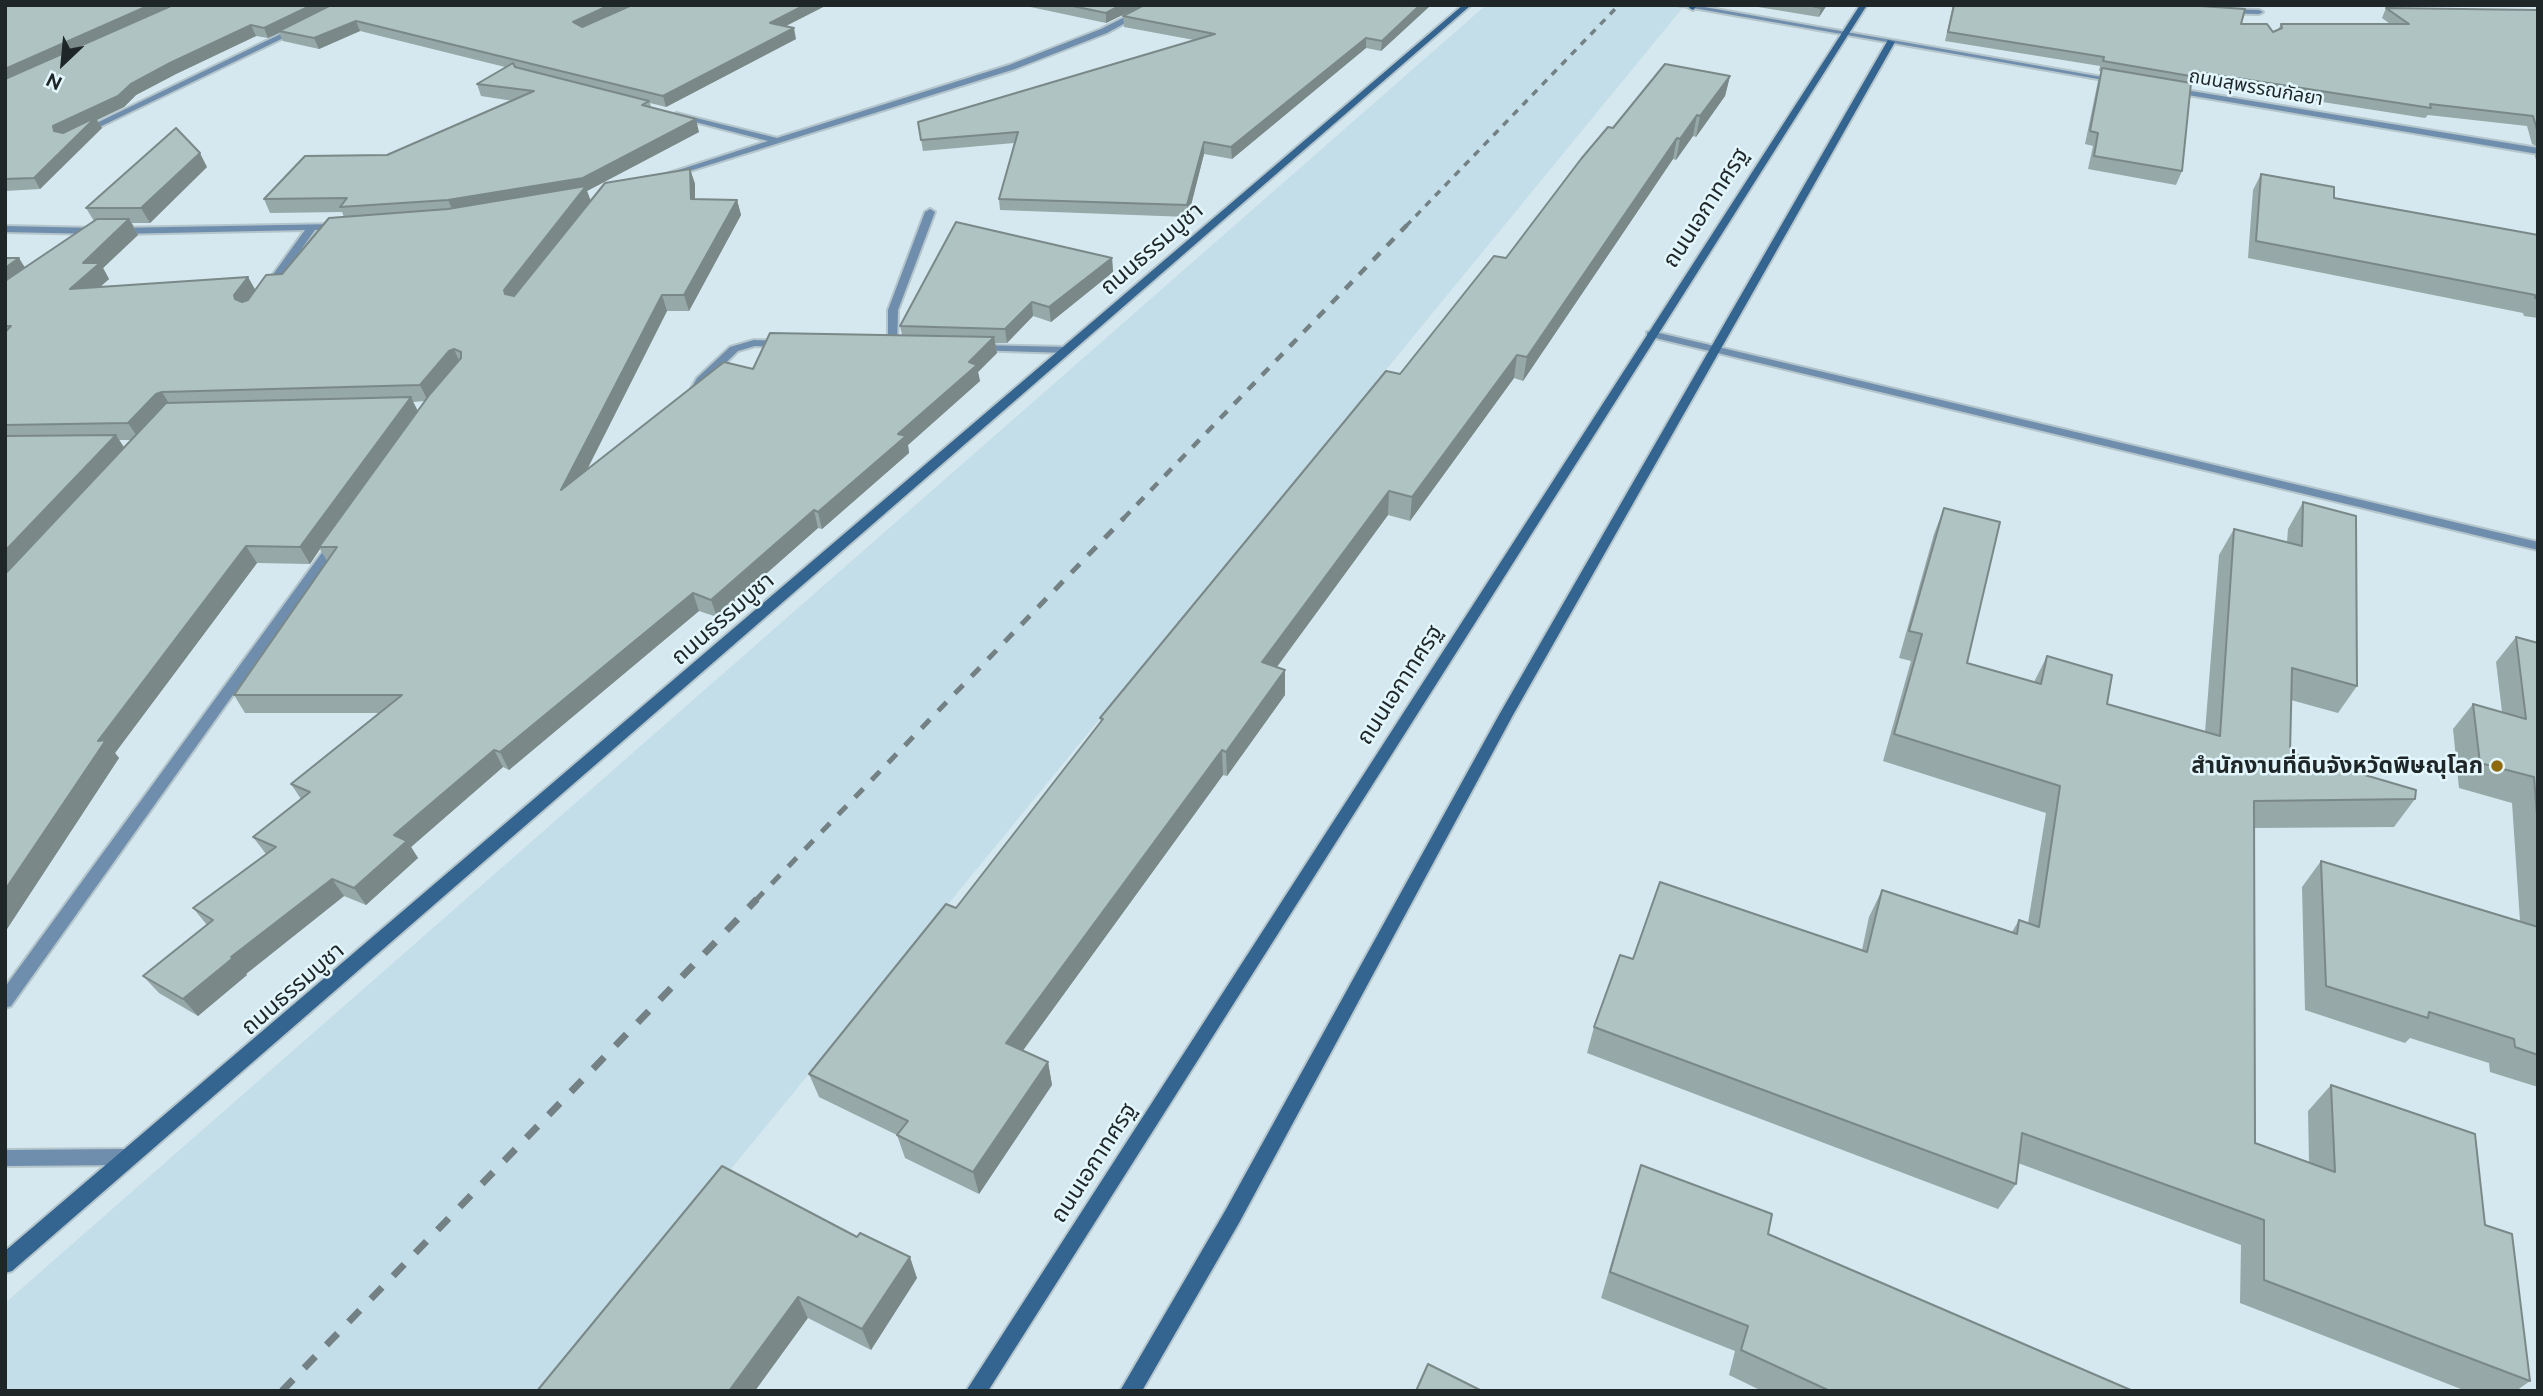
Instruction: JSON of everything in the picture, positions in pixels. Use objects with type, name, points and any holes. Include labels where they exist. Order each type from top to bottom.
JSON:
[{"type":"main road","name":"ถนนธรรมบูชา","points":[[10,1257],[1468,5]]},
{"type":"main road","name":"ถนนเอกาทศรฐ","points":[[976,1391],[1864,5]]},
{"type":"main road","points":[[1130,1391],[1232,1217],[1506,715],[1891,42]]},
{"type":"street","points":[[645,182],[1012,67],[1104,31],[1155,5]]},
{"type":"street","points":[[1679,5],[2119,80]]},
{"type":"street","points":[[2217,10],[2257,9],[2264,20]]},
{"type":"street","points":[[77,134],[312,23]]},
{"type":"street","name":"ถนนสุพรรณกัลยา","points":[[2160,87],[2538,151]]},
{"type":"street","points":[[670,113],[776,141]]},
{"type":"street","points":[[892,346],[893,310],[930,212]]},
{"type":"street","points":[[5,229],[101,231],[350,227]]},
{"type":"street","points":[[265,292],[311,229]]},
{"type":"street","points":[[84,244],[101,231]]},
{"type":"street","points":[[1651,334],[2538,546]]},
{"type":"street","points":[[694,394],[701,380],[742,345],[795,344]]},
{"type":"street","points":[[878,346],[905,346]]},
{"type":"street","points":[[959,348],[1067,350]]},
{"type":"street","points":[[5,1001],[344,530]]},
{"type":"street","points":[[5,1158],[129,1157]]},
{"type":"shaded area","points":[[1486,5],[1685,5],[549,1391],[5,1391],[5,1303]]},
{"type":"building","points":[[5,5],[150,5],[5,69]]},
{"type":"building","points":[[173,5],[312,5],[264,28],[251,25],[170,63],[131,84],[118,96],[53,126],[54,131],[63,133],[96,117],[34,178],[5,179],[5,79]]},
{"type":"building","points":[[331,5],[610,5],[573,22],[582,27],[632,5],[805,5],[770,23],[794,28],[663,96],[356,21],[314,38],[279,31]]},
{"type":"building","points":[[1068,5],[1121,5],[1106,13]]},
{"type":"building","points":[[1144,5],[1420,5],[1382,41],[1366,38],[1231,147],[1204,142],[1187,205],[999,199],[1018,132],[921,140],[918,122],[1215,34],[1123,16]]},
{"type":"building","points":[[1954,5],[2186,5],[2245,9],[2241,24],[2267,24],[2273,32],[2282,28],[2281,24],[2409,24],[2386,8],[2538,10],[2538,133],[2533,116],[2430,104],[2431,108],[2191,71],[2190,76],[2103,61],[2104,57],[1948,32]]},
{"type":"building","points":[[513,63],[515,67],[649,101],[642,105],[696,119],[583,178],[448,200],[340,207],[347,198],[264,199],[305,156],[387,155],[534,91],[477,84]]},
{"type":"building","points":[[1665,64],[1730,76],[1700,116],[1697,115],[1680,139],[1677,138],[1527,357],[1517,355],[1412,497],[1389,491],[1262,662],[1285,670],[1226,752],[1222,750],[1006,1043],[1048,1062],[973,1172],[897,1135],[908,1121],[809,1074],[946,904],[956,908],[1103,719],[1100,718],[1386,371],[1400,374],[1494,256],[1506,258],[1581,159],[1608,127],[1613,128]]},
{"type":"building","points":[[2102,68],[2191,83],[2182,171],[2094,156],[2098,133],[2090,131]]},
{"type":"building","points":[[176,128],[200,153],[141,208],[86,208]]},
{"type":"building","points":[[690,169],[691,199],[737,200],[684,295],[662,295],[561,490],[724,362],[753,369],[770,333],[994,337],[969,362],[977,365],[898,434],[906,436],[818,512],[814,510],[711,600],[693,593],[500,752],[494,750],[394,835],[407,841],[354,888],[332,879],[231,957],[233,958],[183,999],[143,976],[213,920],[193,908],[276,847],[253,837],[310,792],[291,784],[402,695],[234,695],[337,547],[319,547],[430,394],[461,358],[461,352],[454,349],[449,351],[420,385],[162,392],[156,394],[128,423],[5,425],[5,332],[11,326],[5,326],[5,281],[97,219],[129,219],[83,263],[100,263],[70,289],[248,277],[234,295],[235,299],[242,302],[248,300],[266,275],[282,274],[329,218],[448,209],[586,186],[504,290],[505,294],[514,296],[605,183]]},
{"type":"building","points":[[2261,174],[2334,187],[2334,198],[2538,235],[2538,299],[2535,295],[2256,241]]},
{"type":"building","points":[[956,222],[1112,258],[1049,307],[1032,302],[1005,329],[900,326]]},
{"type":"building","points":[[5,258],[19,258],[5,268]]},
{"type":"building","points":[[411,397],[300,547],[246,546],[98,741],[106,740],[5,890],[5,574],[166,403]]},
{"type":"building","points":[[116,435],[5,551],[5,436]]},
{"type":"building","points":[[2303,502],[2356,516],[2357,686],[2292,668],[2290,753],[2416,790],[2415,799],[2254,801],[2255,1143],[2335,1172],[2331,1085],[2475,1134],[2485,1225],[2512,1234],[2530,1381],[2264,1280],[2264,1220],[2022,1133],[2016,1184],[1594,1027],[1620,955],[1633,959],[1660,882],[1867,952],[1882,890],[2017,934],[2019,920],[2039,927],[2060,786],[1894,734],[1922,634],[1909,631],[1944,508],[2000,522],[1967,663],[2041,684],[2047,656],[2112,675],[2107,704],[2220,736],[2234,529],[2302,546]]},
{"type":"building","points":[[2516,637],[2538,643],[2538,828],[2534,777],[2480,763],[2473,704],[2526,719]]},
{"type":"building","points":[[2321,861],[2538,927],[2538,1055],[2515,1047],[2514,1039],[2429,1012],[2428,1018],[2326,986]]},
{"type":"building","points":[[1641,1165],[1772,1214],[1768,1234],[2133,1391],[1830,1391],[1741,1350],[1748,1326],[1610,1272]]},
{"type":"building","points":[[722,1166],[857,1237],[860,1233],[910,1257],[862,1329],[798,1297],[729,1391],[537,1391]]},
{"type":"building","points":[[1428,1364],[1482,1391],[1416,1391]]},
{"type":"railway","points":[[1406,226],[1619,5]]},
{"type":"railway","points":[[1123,519],[1407,225]]},
{"type":"railway","points":[[755,901],[1124,518]]},
{"type":"railway","points":[[282,1391],[757,899]]},
{"type":"place","name":"สำนักงานที่ดินจังหวัดพิษณุโลก","points":[[2497,766]]}]
